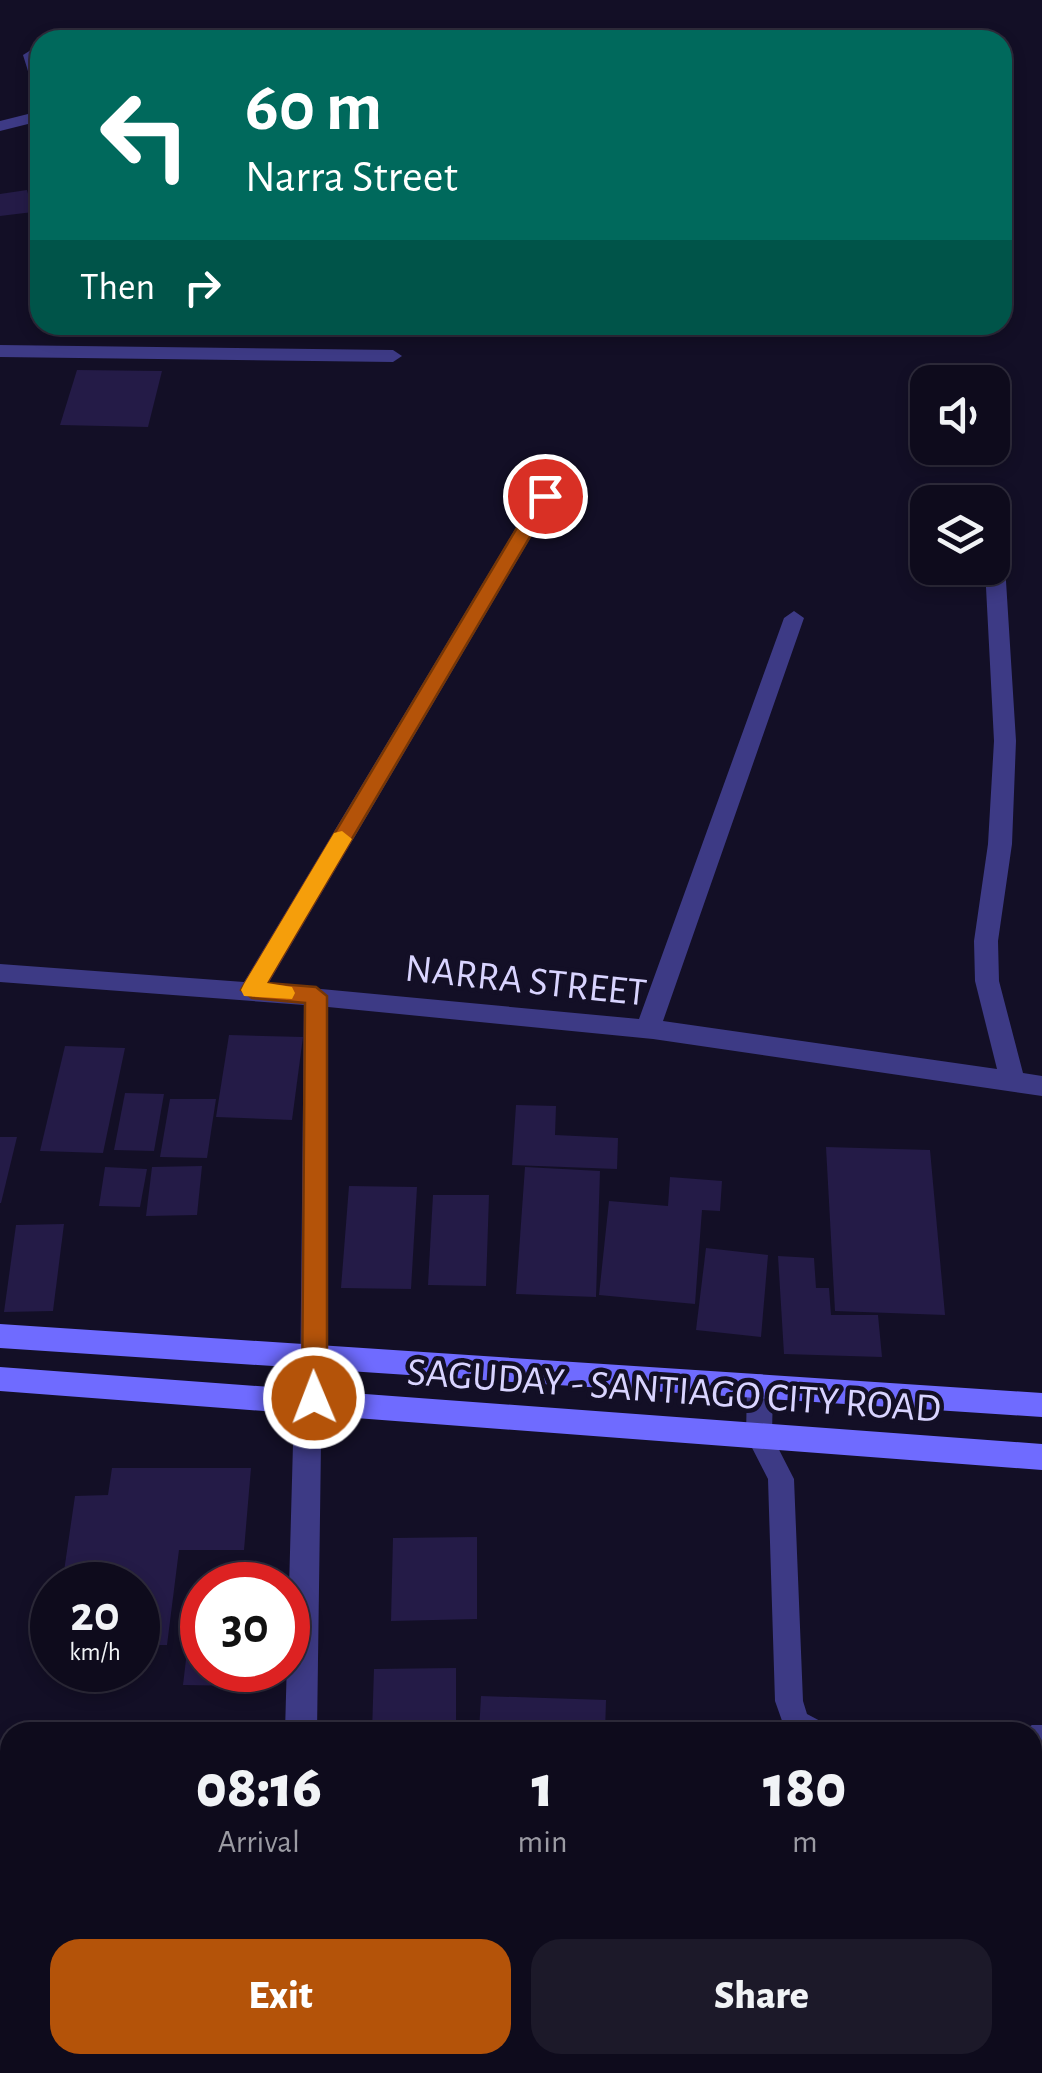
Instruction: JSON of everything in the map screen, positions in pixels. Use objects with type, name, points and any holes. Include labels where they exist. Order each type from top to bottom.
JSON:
[{"type":"main road","name":"SAGUDAY - SANTIAGO CITY ROAD","points":[[0,1336],[1042,1405]]},
{"type":"main road","name":"SAGUDAY - SANTIAGO CITY ROAD","points":[[0,1379],[1042,1457]]},
{"type":"street","points":[[0,126],[30,118]]},
{"type":"street","points":[[0,350],[393,356]]},
{"type":"street","points":[[252,990],[545,496]]},
{"type":"street","points":[[996,585],[1005,740],[1000,844],[986,941],[986,968],[996,1031],[1012,1080]]},
{"type":"street","points":[[648,1028],[794,618]]},
{"type":"street","name":"NARRA STREET","points":[[0,973],[252,990],[648,1028],[1042,1086]]},
{"type":"street","points":[[302,1722],[307,1444],[314,1357],[316,996]]},
{"type":"lane","points":[[760,1386],[759,1436],[780,1479],[789,1701],[796,1722]]},
{"type":"building","points":[[27,190],[30,212],[0,216],[0,194]]},
{"type":"building","points":[[77,370],[162,371],[148,427],[60,425]]},
{"type":"building","points":[[229,1035],[303,1037],[292,1120],[216,1117]]},
{"type":"building","points":[[65,1046],[125,1048],[103,1153],[40,1151]]},
{"type":"building","points":[[125,1093],[164,1094],[154,1151],[114,1150]]},
{"type":"building","points":[[170,1099],[216,1099],[207,1158],[160,1157]]},
{"type":"building","points":[[516,1105],[556,1106],[555,1135],[618,1138],[617,1169],[512,1165]]},
{"type":"building","points":[[0,1137],[17,1137],[1,1203],[0,1203]]},
{"type":"building","points":[[826,1147],[930,1150],[945,1315],[835,1311]]},
{"type":"building","points":[[202,1166],[197,1215],[146,1216],[152,1167]]},
{"type":"building","points":[[105,1167],[147,1169],[140,1207],[99,1206]]},
{"type":"building","points":[[525,1167],[600,1171],[596,1297],[516,1294]]},
{"type":"building","points":[[670,1177],[722,1181],[720,1211],[702,1210],[695,1304],[599,1295],[609,1201],[668,1206]]},
{"type":"building","points":[[349,1186],[417,1187],[411,1289],[341,1288]]},
{"type":"building","points":[[433,1195],[489,1195],[486,1286],[428,1285]]},
{"type":"building","points":[[64,1224],[53,1311],[4,1312],[16,1225]]},
{"type":"building","points":[[706,1248],[768,1255],[761,1337],[696,1330]]},
{"type":"building","points":[[778,1256],[814,1258],[816,1288],[829,1288],[831,1315],[878,1315],[882,1357],[784,1354]]},
{"type":"building","points":[[112,1468],[251,1468],[244,1550],[179,1550],[167,1645],[160,1645],[160,1562],[65,1562],[75,1496],[108,1495]]},
{"type":"building","points":[[477,1537],[477,1619],[391,1621],[393,1538]]},
{"type":"building","points":[[456,1668],[456,1722],[372,1722],[374,1669]]},
{"type":"building","points":[[481,1696],[606,1700],[605,1722],[480,1722]]},
{"type":"slow traffic","points":[[284,993],[252,990],[342,839]]},
{"type":"route","points":[[314,1398],[316,996],[252,990],[545,496]]}]
